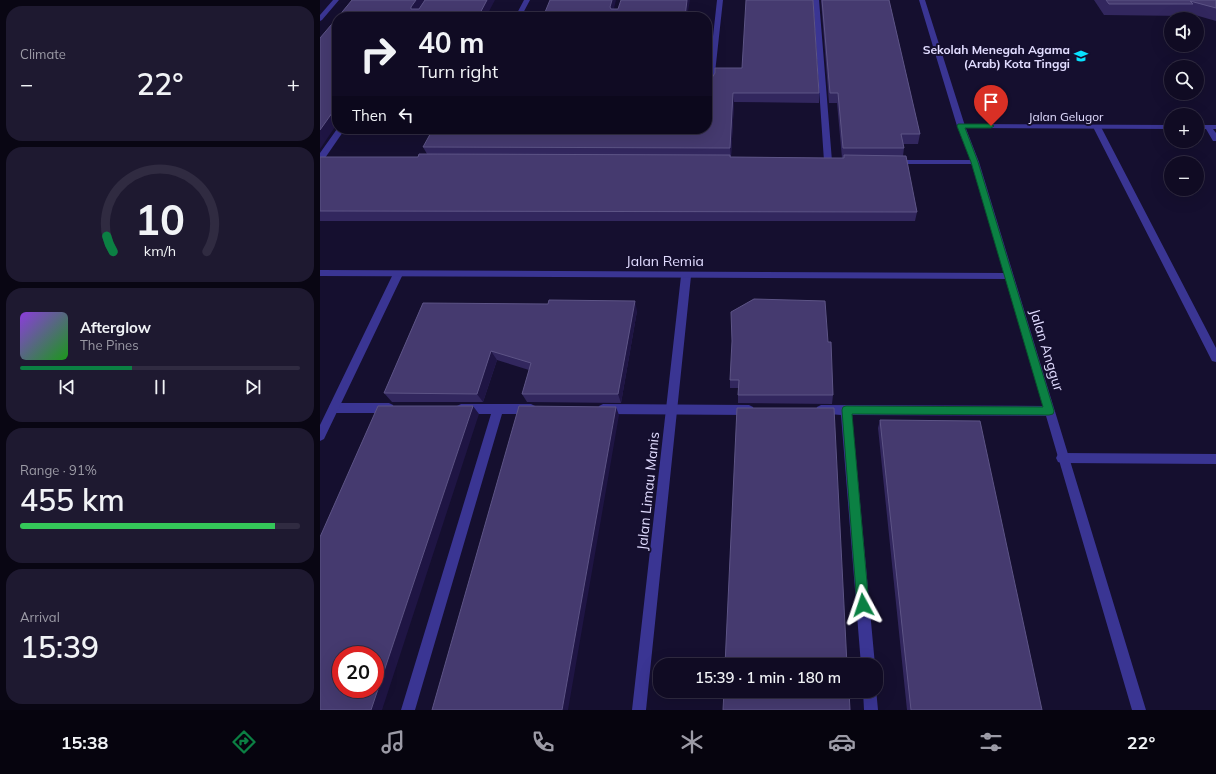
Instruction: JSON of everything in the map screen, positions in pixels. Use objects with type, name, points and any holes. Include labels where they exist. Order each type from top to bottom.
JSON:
[{"type":"street","points":[[320,19],[336,0]]},
{"type":"street","points":[[521,12],[527,0]]},
{"type":"street","points":[[712,73],[720,0]]},
{"type":"street","points":[[816,0],[827,161]]},
{"type":"street","name":"Jalan Anggur","points":[[922,0],[1009,276],[1062,458],[1139,710]]},
{"type":"street","name":"Jalan Gelugor","points":[[961,126],[1164,127]]},
{"type":"street","points":[[1097,127],[1216,358]]},
{"type":"street","points":[[1204,127],[1216,127]]},
{"type":"street","points":[[1208,127],[1216,139]]},
{"type":"street","points":[[323,160],[338,134]]},
{"type":"street","points":[[889,162],[974,162]]},
{"type":"street","name":"Jalan Remia","points":[[320,273],[686,276],[1009,276]]},
{"type":"street","points":[[320,436],[398,274]]},
{"type":"street","name":"Jalan Limau Manis","points":[[639,710],[686,276]]},
{"type":"street","points":[[334,408],[396,408]]},
{"type":"street","points":[[451,409],[538,409]]},
{"type":"street","points":[[408,710],[498,409]]},
{"type":"street","points":[[593,409],[759,410]]},
{"type":"street","points":[[807,410],[1049,411]]},
{"type":"street","points":[[846,410],[867,658]]},
{"type":"street","points":[[1062,458],[1216,459]]},
{"type":"street","points":[[870,698],[871,710]]},
{"type":"building","points":[[352,0],[416,0],[411,9],[419,9],[425,0],[487,0],[481,12],[342,12]]},
{"type":"building","points":[[550,0],[612,0],[610,7],[611,9],[618,9],[621,0],[687,0],[686,12],[545,12]]},
{"type":"building","points":[[746,0],[813,0],[819,93],[733,93],[730,148],[423,147],[430,134],[712,134],[712,78],[715,73],[715,68],[742,68]]},
{"type":"building","points":[[822,0],[889,0],[920,134],[901,134],[904,148],[843,148],[838,93],[830,93]]},
{"type":"building","points":[[1106,0],[1216,0],[1216,8],[1190,1],[1193,4],[1109,4]]},
{"type":"building","points":[[332,24],[332,113],[320,130],[320,38]]},
{"type":"building","points":[[419,154],[730,155],[730,157],[828,158],[844,158],[844,155],[906,156],[917,212],[320,211],[320,157],[418,157]]},
{"type":"building","points":[[754,299],[825,301],[828,342],[831,342],[833,395],[738,395],[739,380],[730,380],[732,341],[731,312]]},
{"type":"building","points":[[549,300],[635,301],[618,394],[522,394],[531,363],[491,351],[477,394],[384,393],[423,303],[548,304]]},
{"type":"building","points":[[378,406],[473,406],[384,671],[384,646],[332,646],[332,698],[375,698],[371,710],[320,710],[320,537]]},
{"type":"building","points":[[519,406],[616,407],[562,710],[432,710]]},
{"type":"building","points":[[737,408],[834,408],[847,658],[725,658]]},
{"type":"building","points":[[880,420],[980,421],[1042,710],[911,710]]},
{"type":"building","points":[[724,698],[849,698],[850,710],[723,710]]},
{"type":"place","name":"Sekolah Menegah Agama (Arab) Kota Tinggi","points":[[1081,56]]},
{"type":"route","points":[[863,605],[846,410],[1049,411],[1014,291],[974,162],[961,126],[991,126]]}]
